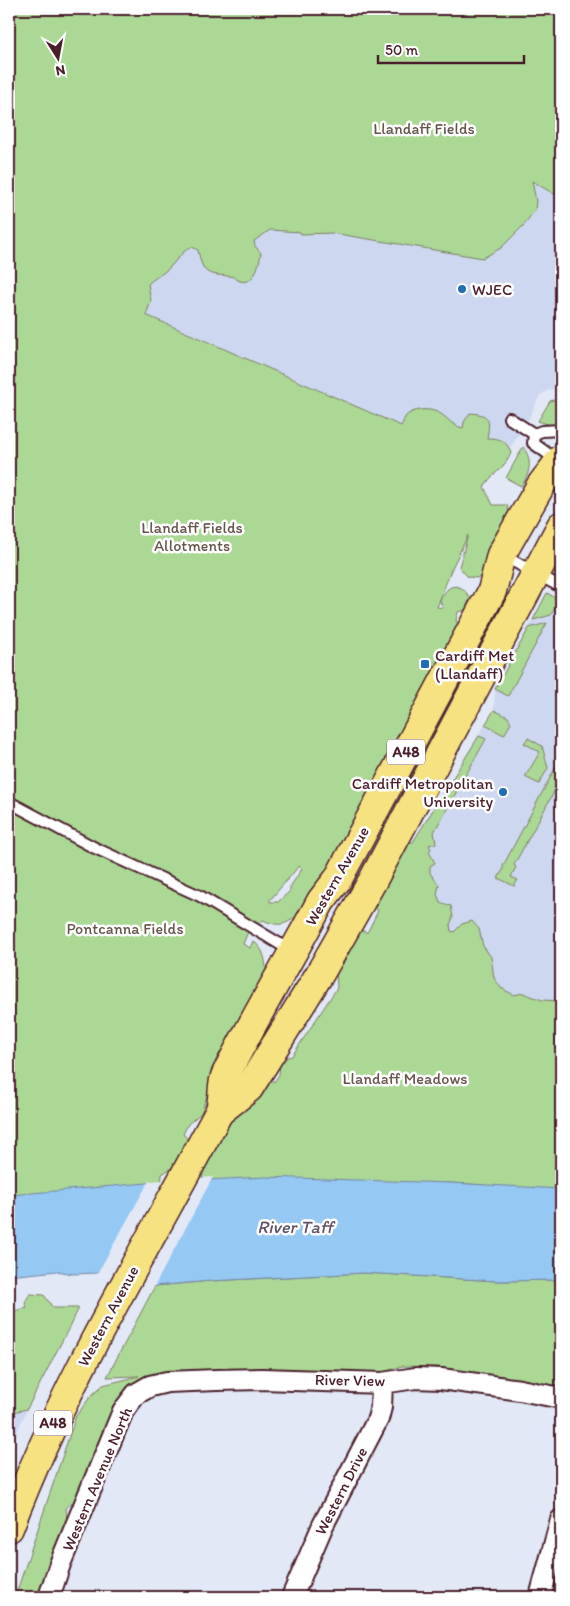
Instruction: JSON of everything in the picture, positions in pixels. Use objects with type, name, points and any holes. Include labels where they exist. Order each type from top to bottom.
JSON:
[{"type":"highway","name":"Western Avenue","points":[[220,1111],[225,1076],[321,901],[338,879],[492,591],[501,555],[542,485],[561,461]]},
{"type":"highway","name":"Western Avenue","points":[[9,1528],[26,1483],[60,1407],[187,1168],[220,1111],[249,1088],[319,975],[373,880],[561,526]]},
{"type":"street","name":"River View","points":[[167,1382],[263,1379],[382,1383],[416,1378],[441,1379],[561,1398]]},
{"type":"street","name":"Western Avenue North","points":[[49,1597],[60,1564],[123,1411],[136,1394],[150,1386],[167,1382]]},
{"type":"street","name":"Western Drive","points":[[292,1597],[323,1524],[378,1419],[381,1407],[382,1383]]},
{"type":"street","points":[[540,1597],[561,1520]]},
{"type":"lane","points":[[509,418],[534,434]]},
{"type":"lane","points":[[534,434],[542,431],[561,430]]},
{"type":"lane","points":[[534,434],[533,443],[561,461]]},
{"type":"lane","points":[[501,555],[561,587]]},
{"type":"lane","points":[[9,802],[95,848],[200,896],[293,952]]},
{"type":"shaded area","points":[[532,181],[561,198],[561,389],[549,390],[540,395],[530,416],[496,471],[453,449],[80,286],[141,224],[332,233],[483,258]]},
{"type":"shaded area","name":"Cardiff Metropolitan University","points":[[547,593],[559,600],[561,597],[561,1047],[469,994],[409,848],[494,710],[495,689]]},
{"type":"shaded area","points":[[27,1409],[9,1451],[9,1413]]},
{"type":"green space","points":[[9,9],[561,9],[561,198],[532,181],[536,201],[535,210],[523,226],[501,248],[483,258],[332,233],[301,234],[300,232],[270,230],[254,241],[255,246],[261,253],[255,273],[249,280],[240,281],[232,276],[206,271],[198,250],[192,247],[148,284],[151,301],[146,315],[401,426],[406,416],[421,410],[437,412],[455,425],[463,428],[464,422],[470,413],[482,415],[488,420],[487,438],[502,441],[507,445],[511,453],[505,464],[484,487],[493,505],[507,505],[509,513],[512,514],[485,574],[478,578],[468,577],[459,567],[468,535],[451,570],[437,607],[443,608],[440,601],[443,595],[454,586],[462,589],[470,598],[465,610],[458,612],[456,620],[458,626],[437,684],[306,907],[291,920],[282,924],[263,920],[251,930],[249,929],[243,944],[250,948],[253,941],[261,949],[265,963],[266,979],[220,1081],[208,1093],[201,1113],[188,1124],[183,1134],[194,1145],[176,1165],[162,1174],[161,1189],[9,1206]],"holes":[[[299,866],[302,869],[290,887],[290,891],[278,902],[270,902]]]},
{"type":"green space","points":[[561,398],[561,423],[551,425],[538,421],[550,401]]},
{"type":"green space","points":[[523,447],[528,457],[529,467],[527,477],[521,486],[506,478]]},
{"type":"green space","points":[[547,593],[559,600],[551,615],[533,620]]},
{"type":"green space","points":[[547,623],[508,696],[495,689],[529,628]]},
{"type":"green space","points":[[494,710],[508,717],[511,723],[504,735],[485,725]]},
{"type":"green space","name":"Llandaff Meadows","points":[[479,736],[486,739],[434,832],[436,843],[429,845],[431,849],[429,852],[435,863],[430,866],[430,873],[439,885],[437,894],[440,902],[451,906],[453,917],[450,925],[451,931],[454,932],[462,924],[472,921],[479,929],[483,946],[491,957],[494,978],[501,988],[514,995],[523,993],[542,1000],[561,1001],[561,1216],[484,1185],[450,1183],[250,1192],[202,1178],[208,1153],[216,1149],[218,1140],[223,1137],[221,1130],[228,1125],[234,1109],[263,1074],[274,1082],[279,1075],[280,1064],[292,1056],[337,988],[336,968],[356,931],[365,931],[367,933],[378,911],[373,905],[404,844],[413,842]]},
{"type":"green space","points":[[528,738],[542,746],[548,768],[539,784],[525,777],[540,752],[524,743]]},
{"type":"green space","points":[[560,759],[561,773],[558,780],[560,781],[514,865],[516,867],[511,877],[518,880],[514,886],[498,878]]},
{"type":"green space","points":[[364,1273],[497,1281],[561,1280],[561,1389],[529,1381],[438,1367],[402,1366],[380,1373],[153,1392],[139,1402],[89,1502],[75,1501],[66,1507],[68,1540],[45,1597],[15,1597],[76,1416],[91,1396],[103,1385],[139,1376],[107,1377],[155,1286],[211,1281]]},
{"type":"green space","points":[[30,1294],[44,1295],[53,1308],[79,1308],[27,1409],[9,1413],[9,1312],[27,1308],[25,1302]]},
{"type":"water","name":"River Taff","points":[[265,1177],[451,1183],[561,1189],[561,1280],[497,1281],[364,1273],[211,1281],[155,1286],[117,1281],[98,1273],[73,1274],[57,1271],[9,1276],[9,1195],[147,1183]]},
{"type":"pier","points":[[213,1177],[153,1289],[117,1283],[96,1276],[149,1181]]},
{"type":"place","name":"WJEC","points":[[462,289]]},
{"type":"place","name":"Cardiff Met (Llandaff)","points":[[425,664]]},
{"type":"place","name":"Cardiff Metropolitan University","points":[[503,792]]},
{"type":"park label","name":"Llandaff Fields","points":[[424,128]]},
{"type":"park label","name":"Llandaff Fields Allotments","points":[[192,536]]},
{"type":"park label","name":"Pontcanna Fields","points":[[125,928]]}]
